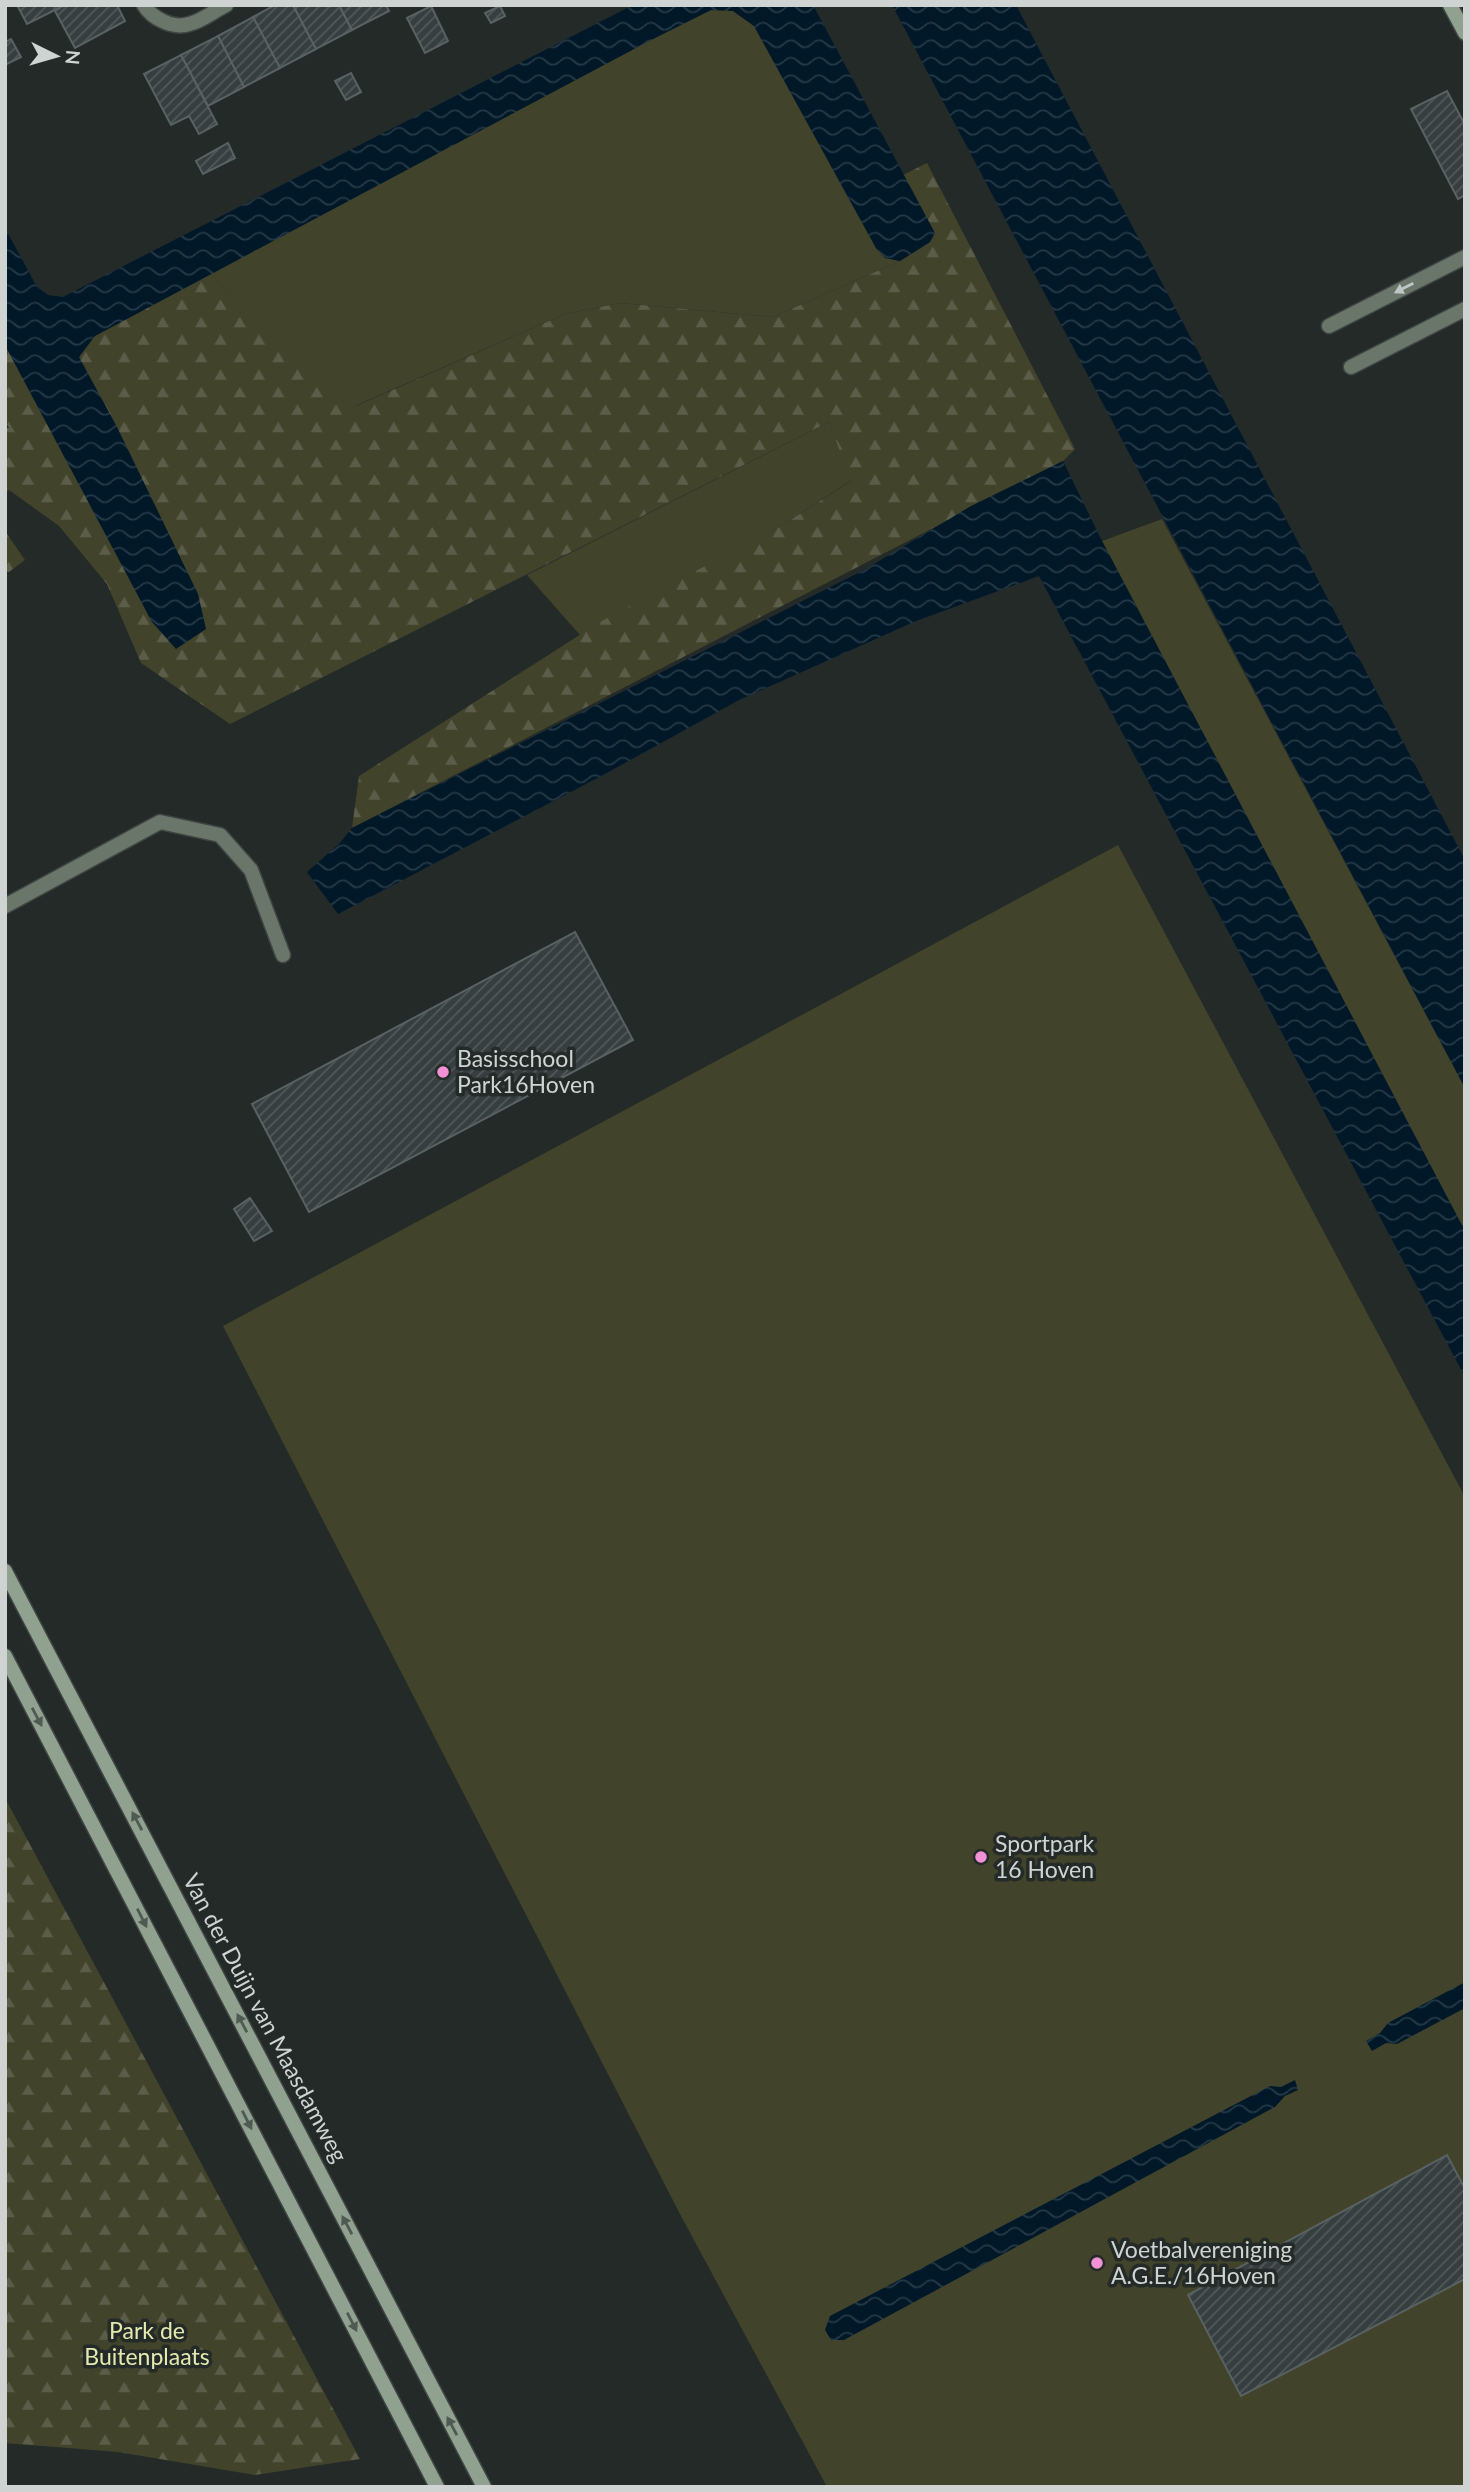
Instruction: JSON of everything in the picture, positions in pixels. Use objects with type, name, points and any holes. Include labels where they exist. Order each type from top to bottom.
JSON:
[{"type":"street","points":[[144,5],[147,11],[163,22],[188,25],[226,5]]},
{"type":"street","points":[[1450,5],[1465,33]]},
{"type":"street","points":[[1329,326],[1465,257]]},
{"type":"street","points":[[1351,367],[1465,309]]},
{"type":"street","points":[[5,906],[160,821],[220,835],[251,870],[283,955]]},
{"type":"street","name":"Van der Duijn van Maasdamweg","points":[[5,1571],[484,2487]]},
{"type":"street","points":[[5,1656],[437,2487]]},
{"type":"green space","points":[[711,10],[733,11],[754,26],[876,248],[885,258],[900,261],[773,317],[620,303],[565,314],[355,406],[210,274],[649,41]]},
{"type":"green space","points":[[927,163],[1075,449],[1063,461],[352,828],[359,776],[600,622],[784,524],[851,481],[829,422],[230,724],[141,663],[107,584],[59,526],[9,490],[5,493],[5,428],[9,428],[5,421],[5,345],[152,622],[79,357],[94,336],[210,274],[356,406],[565,314],[620,303],[773,317],[900,261],[930,242],[934,233],[903,175]]},
{"type":"green space","points":[[829,422],[852,480],[784,524],[580,635],[527,575]]},
{"type":"green space","points":[[1162,519],[1465,1088],[1465,1231],[1102,541]]},
{"type":"green space","points":[[5,531],[25,560],[9,572],[5,571]]},
{"type":"green space","name":"Sportpark 16 Hoven","points":[[1118,845],[1465,1497],[1465,2487],[827,2487],[681,2216],[223,1326]]},
{"type":"green space","name":"Park de Buitenplaats","points":[[5,1798],[360,2459],[255,2475],[118,2452],[5,2443]]},
{"type":"water","points":[[633,5],[813,5],[935,233],[930,242],[900,261],[885,258],[876,248],[754,26],[733,11],[711,10],[95,336],[79,357],[117,427],[198,594],[206,629],[176,649],[152,622],[5,345],[5,228],[37,287],[48,295],[63,297]]},
{"type":"water","points":[[892,5],[1016,5],[1465,860],[1465,1088]]},
{"type":"water","points":[[1063,461],[1102,541],[1465,1231],[1465,1377],[1039,576],[916,621],[739,700],[605,774],[338,914],[307,872],[339,844],[352,828],[864,570],[971,506]]},
{"type":"water","points":[[1465,1982],[1465,2008],[1397,2044],[1386,2043],[1372,2051],[1366,2041],[1380,2033],[1388,2023]]},
{"type":"water","points":[[1295,2080],[1298,2090],[1285,2096],[1275,2107],[844,2340],[831,2340],[825,2330],[830,2316],[1270,2086],[1281,2087]]},
{"type":"building","points":[[17,5],[65,5],[27,24]]},
{"type":"building","points":[[65,5],[117,5],[125,21],[75,48],[55,11]]},
{"type":"building","points":[[275,5],[293,5],[316,49],[280,68],[253,17]]},
{"type":"building","points":[[293,5],[339,5],[352,30],[316,49]]},
{"type":"building","points":[[339,5],[386,5],[389,11],[352,30]]},
{"type":"building","points":[[431,6],[448,41],[425,53],[407,18]]},
{"type":"building","points":[[500,6],[505,16],[491,23],[485,13]]},
{"type":"building","points":[[253,17],[280,68],[244,87],[218,36]]},
{"type":"building","points":[[218,36],[244,87],[208,106],[181,55]]},
{"type":"building","points":[[11,39],[21,57],[5,65],[5,42]]},
{"type":"building","points":[[181,55],[217,124],[199,134],[189,116],[171,125],[144,74]]},
{"type":"building","points":[[351,73],[361,92],[346,100],[335,81]]},
{"type":"building","points":[[1447,91],[1465,125],[1465,195],[1458,199],[1411,109]]},
{"type":"building","points":[[228,143],[235,158],[203,174],[196,161]]},
{"type":"building","name":"Basisschool Park16Hoven","points":[[575,932],[633,1040],[309,1212],[252,1104]]},
{"type":"building","points":[[250,1198],[272,1231],[254,1241],[234,1209]]},
{"type":"building","points":[[1447,2155],[1465,2189],[1465,2279],[1241,2396],[1188,2295]]},
{"type":"place","name":"Basisschool Park16Hoven","points":[[443,1072]]},
{"type":"place","name":"Sportpark 16 Hoven","points":[[981,1857]]},
{"type":"place","name":"Voetbalvereniging A.G.E./16Hoven","points":[[1097,2263]]}]
